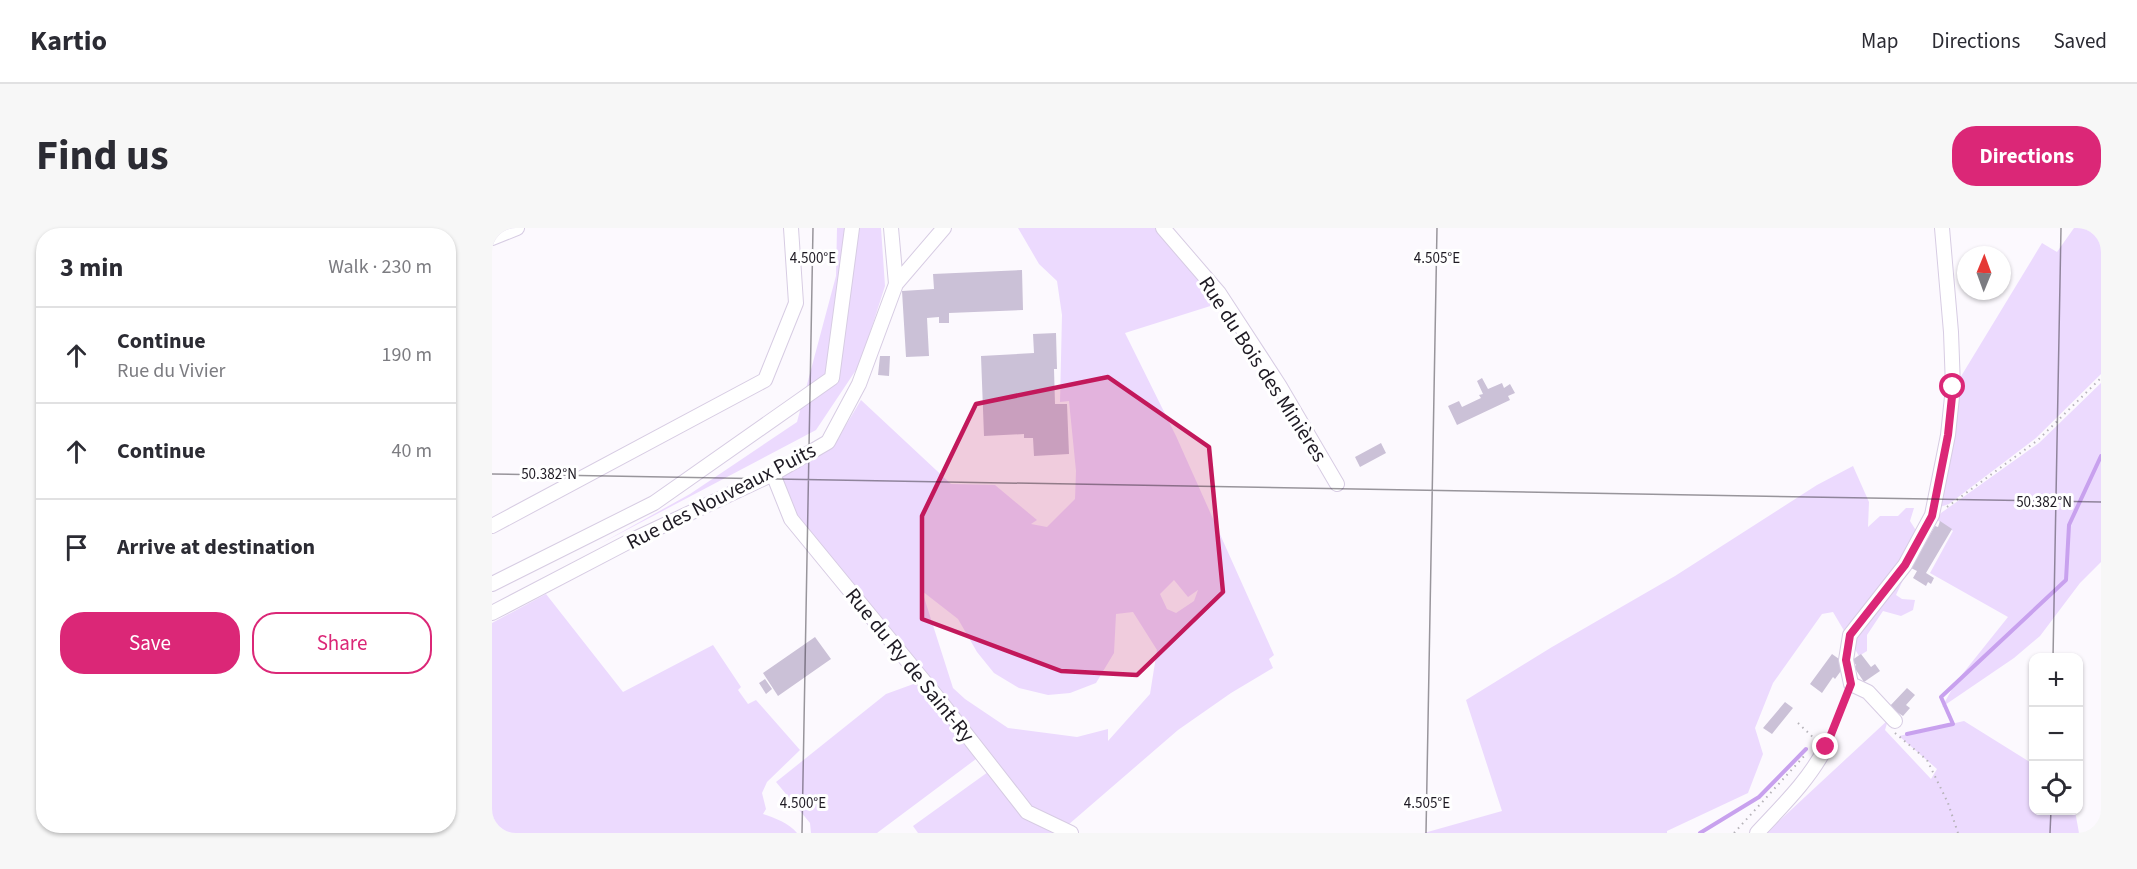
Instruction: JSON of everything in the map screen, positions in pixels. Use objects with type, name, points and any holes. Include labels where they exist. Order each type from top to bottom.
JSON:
[{"type":"street","points":[[492,238],[517,228]]},
{"type":"street","points":[[492,526],[765,380],[796,303],[791,228]]},
{"type":"street","points":[[492,584],[654,503],[832,378],[852,228]]},
{"type":"street","points":[[891,228],[896,284]]},
{"type":"street","points":[[896,284],[944,228]]},
{"type":"street","name":"Rue du Bois des Minières","points":[[1163,228],[1219,293],[1280,386],[1337,484]]},
{"type":"street","points":[[1895,721],[1868,692],[1851,684],[1846,660],[1850,635],[1905,565],[1932,516],[1948,435],[1953,387],[1951,332],[1942,228]]},
{"type":"street","name":"Rue des Nouveaux Puits","points":[[492,613],[628,543],[773,474],[828,442],[859,384],[896,284]]},
{"type":"street","name":"Rue du Ry de Saint-Ry","points":[[773,474],[791,519],[937,697],[1027,812],[1071,833]]},
{"type":"street","points":[[1757,833],[1817,764],[1821,744]]},
{"type":"path","points":[[1932,516],[2038,440],[2101,378]]},
{"type":"path","points":[[1734,833],[1821,744],[1851,684]]},
{"type":"path","points":[[1895,721],[1888,727],[1927,760],[1948,803],[1958,833]]},
{"type":"path","points":[[1798,723],[1821,744]]},
{"type":"highlighted area","points":[[1108,377],[1209,447],[1223,592],[1137,675],[1061,671],[922,619],[922,516],[976,404]]},
{"type":"shaded area","points":[[837,228],[881,228],[885,286],[860,364],[816,430],[600,544],[690,494],[797,422],[836,276]]},
{"type":"shaded area","points":[[1018,228],[1158,228],[1223,302],[1125,333],[1176,436],[1274,655],[1269,659],[1273,668],[1231,693],[1178,730],[1068,825],[1029,809],[793,516],[780,477],[834,445],[861,400],[951,484],[995,485],[1037,520],[1031,524],[1047,527],[1075,499],[1076,471],[1069,401],[1060,402],[1062,315],[1057,281],[1039,264]],"holes":[[[1174,580],[1188,597],[1198,590],[1194,601],[1176,613],[1167,609],[1160,594]],[[922,591],[958,619],[977,652],[994,673],[1019,688],[1048,695],[1070,693],[1096,683],[1114,653],[1116,614],[1133,612],[1157,650],[1150,694],[1108,741],[1108,729],[1077,737],[1008,728],[965,699],[953,688]]]},
{"type":"shaded area","points":[[2074,228],[2101,228],[2101,374],[2036,438],[1949,504],[1940,507],[1960,378],[2007,300],[2011,300],[2011,294],[2042,243],[2057,252]]},
{"type":"shaded area","points":[[2101,383],[2101,562],[2080,583],[2040,636],[2014,658],[1942,707],[1956,682],[2008,617],[1930,573],[1953,531],[1937,520],[1941,513],[2039,443]]},
{"type":"shaded area","points":[[1853,466],[1869,502],[1868,527],[1880,516],[1898,516],[1906,508],[1914,508],[1910,521],[1917,532],[1909,567],[1896,595],[1902,599],[1915,600],[1913,610],[1901,616],[1883,611],[1867,635],[1867,651],[1859,656],[1833,612],[1822,614],[1773,683],[1755,728],[1763,754],[1748,793],[1667,833],[1424,833],[1502,811],[1466,700],[1675,576],[1817,485]]},
{"type":"shaded area","points":[[546,594],[623,692],[713,645],[741,687],[738,690],[748,704],[756,700],[800,750],[767,782],[762,793],[766,809],[763,814],[786,824],[797,833],[492,833],[492,623]]},
{"type":"shaded area","points":[[919,682],[976,759],[877,833],[811,833],[810,823],[776,782],[886,694]]},
{"type":"shaded area","points":[[1888,720],[1885,730],[1931,779],[1937,769],[1899,736],[1964,721],[2029,762],[2029,815],[2076,815],[2079,833],[1766,833]]},
{"type":"shaded area","points":[[988,772],[1057,833],[918,833],[913,826]]},
{"type":"building","points":[[1022,270],[1023,310],[949,313],[949,323],[939,323],[939,317],[927,318],[929,356],[906,357],[902,291],[934,289],[933,274]]},
{"type":"building","points":[[1056,333],[1055,404],[1067,404],[1069,454],[1034,456],[1033,438],[1024,438],[1024,434],[984,436],[981,356],[1034,353],[1033,334]]},
{"type":"building","points":[[880,356],[890,356],[889,376],[878,375]]},
{"type":"building","points":[[1482,378],[1488,389],[1502,383],[1504,388],[1510,384],[1515,393],[1508,396],[1510,400],[1457,425],[1448,406],[1459,401],[1462,407],[1481,398],[1479,395],[1483,394],[1477,381]]},
{"type":"building","points":[[1381,443],[1386,453],[1360,467],[1355,457]]},
{"type":"building","points":[[1940,521],[1952,529],[1926,573],[1934,578],[1931,584],[1928,582],[1926,586],[1913,578],[1917,571],[1911,568]]},
{"type":"building","points":[[815,637],[831,659],[778,696],[763,673]]},
{"type":"building","points":[[1832,654],[1846,664],[1822,693],[1810,684]]},
{"type":"building","points":[[1861,654],[1871,667],[1875,664],[1880,671],[1864,682],[1852,660]]},
{"type":"building","points":[[765,679],[772,689],[766,694],[759,683]]},
{"type":"building","points":[[1907,688],[1915,695],[1906,705],[1910,708],[1903,716],[1889,707]]},
{"type":"building","points":[[1785,702],[1793,708],[1772,734],[1763,728]]},
{"type":"waterway","points":[[1907,734],[1953,724],[1941,697],[2066,580],[2069,525],[2101,456]]},
{"type":"waterway","points":[[1700,833],[1759,797],[1806,749]]},
{"type":"route","points":[[1826,747],[1851,684],[1846,660],[1850,635],[1905,565],[1932,516],[1948,435],[1953,387]]}]
